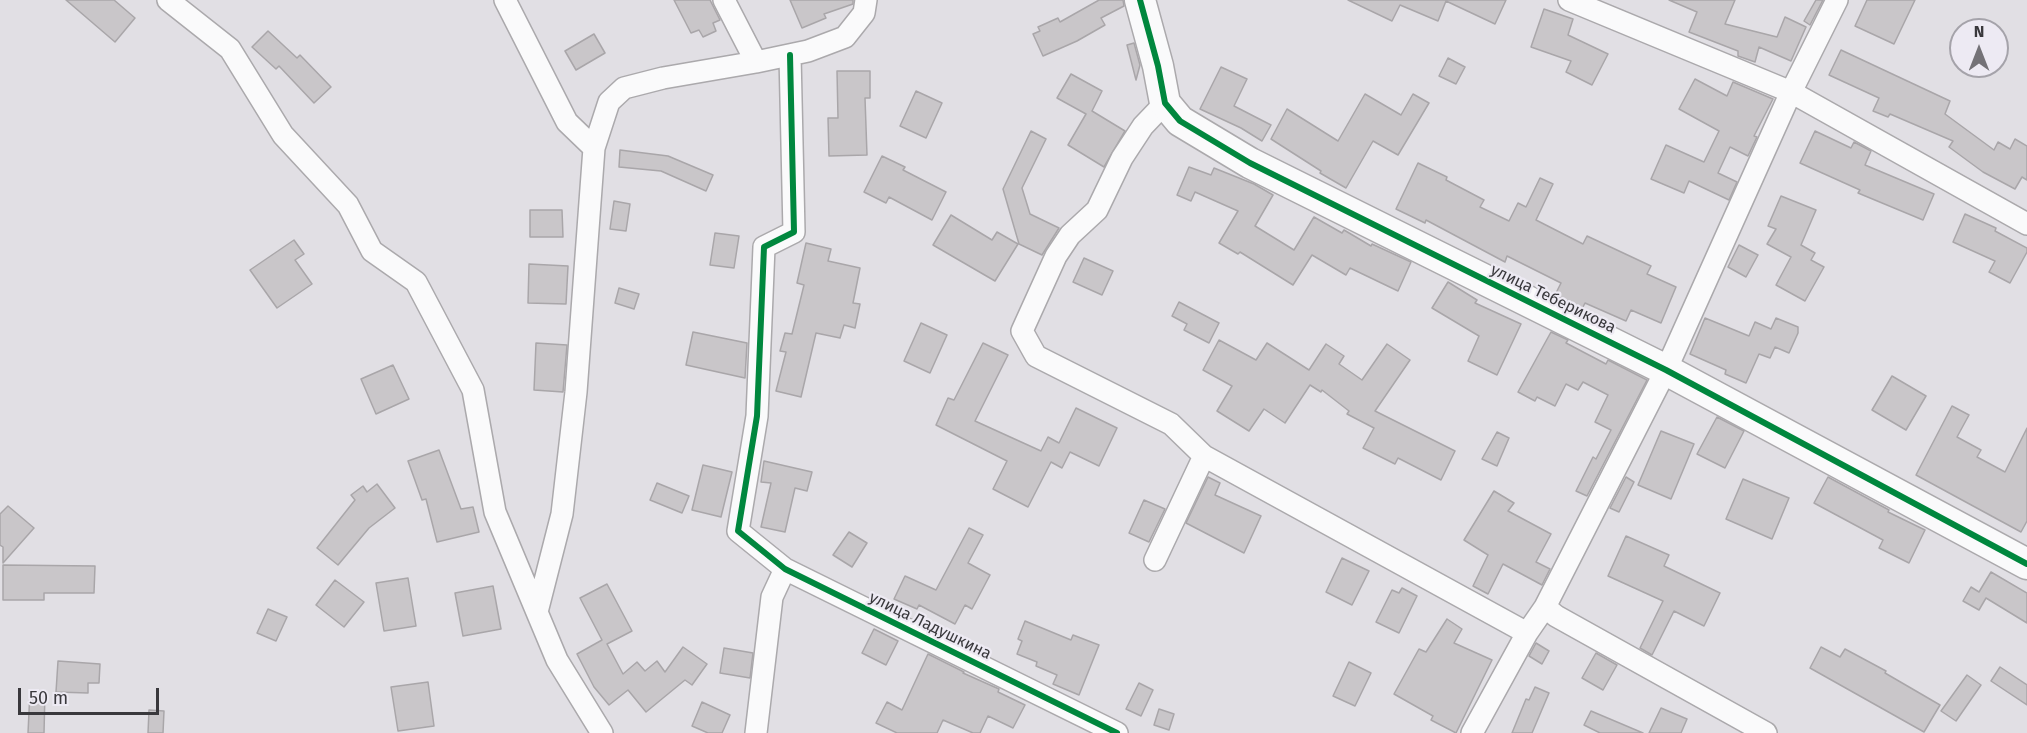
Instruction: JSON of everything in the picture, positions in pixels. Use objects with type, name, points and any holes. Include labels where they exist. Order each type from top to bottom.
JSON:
[{"type":"street","points":[[168,0],[230,49],[283,135],[348,205],[372,251],[416,282],[473,390],[495,512],[557,660],[602,733]]},
{"type":"street","points":[[505,0],[567,122],[594,148]]},
{"type":"street","points":[[724,0],[756,62]]},
{"type":"street","points":[[537,612],[562,514],[576,392],[594,148],[609,102],[624,88],[663,78],[808,51],[845,37],[864,13],[866,0]]},
{"type":"street","points":[[1140,0],[1158,66],[1165,104],[1143,126],[1122,158],[1097,210],[1070,235],[1056,256],[1022,331],[1036,356],[1171,424],[1204,456],[1527,633]]},
{"type":"street","points":[[1569,0],[1791,93],[2027,224]]},
{"type":"street","points":[[1472,733],[1527,633],[1545,607],[1666,370],[1791,93],[1837,0]]},
{"type":"street","name":"улица Ладушкина","points":[[790,55],[794,232],[764,247],[757,416],[738,531],[784,568],[1117,733]]},
{"type":"street","name":"улица Теберикова","points":[[1165,104],[1180,121],[1250,163],[1666,370],[2027,564]]},
{"type":"street","points":[[1155,560],[1204,456]]},
{"type":"street","points":[[756,733],[772,597],[784,568]]},
{"type":"street","points":[[1545,607],[1556,616],[1766,733]]},
{"type":"building","points":[[66,0],[114,0],[135,18],[115,42]]},
{"type":"building","points":[[674,0],[710,0],[720,20],[713,23],[716,31],[703,37],[699,30],[691,33]]},
{"type":"building","points":[[790,0],[853,0],[853,4],[824,14],[826,18],[802,28]]},
{"type":"building","points":[[1099,0],[1123,0],[1124,6],[1101,18],[1105,25],[1043,56],[1033,34],[1040,31],[1038,27],[1058,18],[1060,22]]},
{"type":"building","points":[[1348,0],[1506,0],[1495,24],[1446,1],[1438,21],[1400,5],[1392,21]]},
{"type":"building","points":[[1669,0],[1735,0],[1725,24],[1777,37],[1785,17],[1806,27],[1791,61],[1759,47],[1755,62],[1738,56],[1738,51],[1689,32],[1697,12]]},
{"type":"building","points":[[1816,0],[1823,0],[1810,25],[1804,21]]},
{"type":"building","points":[[1867,0],[1915,0],[1894,44],[1855,26]]},
{"type":"building","points":[[1544,9],[1573,19],[1568,35],[1608,54],[1592,85],[1566,72],[1571,61],[1531,47]]},
{"type":"building","points":[[268,31],[297,58],[300,55],[331,87],[314,103],[279,66],[276,69],[252,47]]},
{"type":"building","points":[[594,34],[605,53],[576,70],[565,51]]},
{"type":"building","points":[[1134,43],[1140,65],[1136,80],[1127,45]]},
{"type":"building","points":[[1841,50],[1950,101],[1945,114],[1994,150],[1998,142],[2010,149],[2015,139],[2027,146],[2027,180],[2022,177],[2015,189],[1983,172],[1949,147],[1953,141],[1890,114],[1888,117],[1873,111],[1879,98],[1829,75]]},
{"type":"building","points":[[1448,58],[1465,67],[1456,84],[1439,76]]},
{"type":"building","points":[[1221,67],[1247,79],[1234,106],[1271,125],[1262,141],[1241,128],[1200,109]]},
{"type":"building","points":[[837,71],[870,71],[870,98],[865,98],[867,155],[829,156],[828,118],[838,118]]},
{"type":"building","points":[[1071,74],[1102,91],[1092,111],[1125,131],[1104,167],[1068,145],[1086,114],[1057,98]]},
{"type":"building","points":[[1695,79],[1727,96],[1733,82],[1773,99],[1754,136],[1757,137],[1748,156],[1730,147],[1718,173],[1737,182],[1729,200],[1689,181],[1684,193],[1651,179],[1666,145],[1704,162],[1719,131],[1679,109]]},
{"type":"building","points":[[916,91],[942,103],[926,138],[900,126]]},
{"type":"building","points":[[1365,94],[1401,115],[1413,94],[1429,103],[1398,155],[1373,141],[1346,188],[1271,139],[1287,109],[1338,141]]},
{"type":"building","points":[[1031,131],[1046,139],[1022,188],[1030,214],[1059,228],[1042,255],[1019,244],[1003,189]]},
{"type":"building","points":[[1815,131],[1851,148],[1854,142],[1871,151],[1865,165],[1934,194],[1923,220],[1858,193],[1860,190],[1800,163]]},
{"type":"building","points":[[620,150],[668,156],[713,175],[706,191],[661,171],[619,167]]},
{"type":"building","points":[[882,156],[905,167],[903,170],[946,192],[932,220],[889,197],[886,203],[864,192]]},
{"type":"building","points":[[1418,163],[1447,177],[1446,180],[1484,200],[1480,207],[1509,221],[1518,203],[1526,207],[1540,178],[1553,184],[1536,220],[1583,244],[1587,236],[1651,266],[1647,274],[1676,287],[1661,323],[1631,310],[1626,321],[1585,303],[1582,309],[1555,295],[1561,283],[1507,256],[1505,262],[1426,220],[1425,223],[1396,209]]},
{"type":"building","points":[[1189,167],[1211,175],[1214,168],[1254,184],[1273,195],[1255,226],[1294,250],[1314,217],[1342,233],[1344,230],[1371,246],[1372,244],[1411,262],[1398,291],[1350,268],[1346,275],[1312,255],[1293,285],[1240,252],[1238,254],[1219,243],[1238,211],[1195,192],[1191,201],[1177,195]]},
{"type":"building","points":[[1781,196],[1816,210],[1801,245],[1815,253],[1811,260],[1824,267],[1805,301],[1776,285],[1791,257],[1767,244],[1776,229],[1768,226]]},
{"type":"building","points":[[614,201],[630,204],[626,231],[610,229]]},
{"type":"building","points":[[530,210],[562,210],[563,237],[530,237]]},
{"type":"building","points":[[1965,214],[1996,228],[1995,231],[2027,248],[2010,283],[1989,272],[1995,261],[1953,242]]},
{"type":"building","points":[[951,215],[992,240],[997,232],[1018,244],[995,281],[933,245]]},
{"type":"building","points":[[715,233],[739,236],[734,268],[710,265]]},
{"type":"building","points":[[294,240],[304,254],[295,260],[312,284],[277,308],[250,270]]},
{"type":"building","points":[[806,243],[831,249],[828,261],[860,268],[853,303],[860,304],[855,328],[844,325],[840,338],[816,333],[801,397],[776,391],[786,352],[780,351],[785,333],[792,334],[804,285],[797,283]]},
{"type":"building","points":[[1739,245],[1758,255],[1746,277],[1728,267]]},
{"type":"building","points":[[1084,258],[1113,271],[1102,295],[1073,282]]},
{"type":"building","points":[[529,264],[568,266],[566,304],[528,303]]},
{"type":"building","points":[[1448,282],[1477,300],[1475,303],[1521,324],[1497,375],[1468,361],[1479,336],[1432,308]]},
{"type":"building","points":[[619,288],[639,294],[634,309],[615,303]]},
{"type":"building","points":[[1179,302],[1219,323],[1209,343],[1184,330],[1187,324],[1172,316]]},
{"type":"building","points":[[1705,318],[1749,336],[1755,322],[1771,329],[1776,318],[1798,327],[1798,333],[1789,353],[1775,347],[1770,358],[1759,354],[1746,383],[1725,374],[1726,370],[1690,354]]},
{"type":"building","points":[[921,323],[947,335],[930,373],[904,361]]},
{"type":"building","points":[[693,332],[747,343],[745,378],[686,365]]},
{"type":"building","points":[[1551,332],[1568,340],[1566,343],[1606,364],[1608,360],[1647,380],[1587,496],[1576,491],[1593,457],[1596,459],[1611,430],[1595,422],[1608,395],[1583,382],[1578,390],[1566,384],[1555,406],[1537,397],[1535,401],[1518,392]]},
{"type":"building","points":[[1219,340],[1256,360],[1267,343],[1309,370],[1326,344],[1344,356],[1339,364],[1362,380],[1387,344],[1410,360],[1375,411],[1455,451],[1441,480],[1398,458],[1395,464],[1363,448],[1374,428],[1347,414],[1349,411],[1322,390],[1321,392],[1310,385],[1285,423],[1264,409],[1249,431],[1217,411],[1232,386],[1203,370]]},
{"type":"building","points":[[536,343],[567,345],[563,392],[534,390]]},
{"type":"building","points":[[983,343],[1008,355],[975,421],[1041,451],[1048,437],[1059,443],[1076,408],[1117,428],[1099,466],[1070,452],[1062,468],[1051,462],[1028,507],[993,489],[1007,461],[936,425],[948,398],[954,400]]},
{"type":"building","points":[[393,365],[409,399],[376,414],[361,379]]},
{"type":"building","points":[[1892,376],[1926,396],[1906,430],[1872,410]]},
{"type":"building","points":[[1952,406],[1969,415],[1957,437],[1981,450],[1977,457],[2005,472],[2027,428],[2027,521],[2021,532],[1916,475]]},
{"type":"building","points":[[1717,417],[1744,431],[1725,468],[1697,454]]},
{"type":"building","points":[[1661,431],[1694,444],[1671,499],[1638,485]]},
{"type":"building","points":[[1497,432],[1509,438],[1497,466],[1482,459]]},
{"type":"building","points":[[439,450],[461,509],[473,507],[479,532],[437,542],[426,499],[422,500],[408,461]]},
{"type":"building","points":[[764,461],[812,472],[807,491],[795,488],[785,532],[761,527],[771,483],[761,482]]},
{"type":"building","points":[[703,465],[732,472],[721,517],[692,510]]},
{"type":"building","points":[[1208,477],[1220,483],[1215,495],[1261,516],[1244,553],[1186,523]]},
{"type":"building","points":[[1626,477],[1634,482],[1619,512],[1610,508]]},
{"type":"building","points":[[1828,477],[1889,510],[1888,512],[1925,530],[1909,563],[1879,548],[1883,540],[1814,503]]},
{"type":"building","points":[[1743,479],[1789,498],[1772,539],[1726,519]]},
{"type":"building","points":[[657,483],[689,496],[682,513],[650,500]]},
{"type":"building","points":[[377,484],[395,508],[369,528],[338,565],[317,548],[355,500],[351,495],[363,486],[367,492]]},
{"type":"building","points":[[1494,491],[1514,503],[1508,511],[1551,534],[1536,562],[1550,569],[1542,585],[1503,564],[1488,594],[1473,586],[1488,555],[1464,540]]},
{"type":"building","points":[[1144,500],[1165,509],[1149,542],[1129,533]]},
{"type":"building","points":[[8,506],[34,528],[3,563],[3,547],[0,545],[0,514]]},
{"type":"building","points":[[969,528],[983,535],[968,563],[990,575],[972,609],[965,605],[955,624],[919,605],[917,609],[894,599],[905,576],[936,590]]},
{"type":"building","points":[[849,532],[867,543],[852,567],[833,555]]},
{"type":"building","points":[[1626,536],[1669,555],[1664,566],[1720,593],[1704,626],[1674,611],[1652,655],[1640,648],[1663,601],[1608,576]]},
{"type":"building","points":[[1342,558],[1369,571],[1352,605],[1326,592]]},
{"type":"building","points":[[3,565],[95,566],[94,593],[44,593],[44,600],[3,600]]},
{"type":"building","points":[[1991,572],[2027,593],[2027,623],[1986,598],[1979,610],[1963,601],[1971,587],[1979,592]]},
{"type":"building","points":[[408,578],[416,626],[384,631],[376,583]]},
{"type":"building","points":[[335,580],[364,602],[344,627],[316,605]]},
{"type":"building","points":[[607,584],[632,631],[607,644],[623,674],[637,662],[645,671],[657,661],[665,672],[683,647],[707,664],[692,685],[685,680],[646,712],[628,690],[609,705],[594,687],[577,654],[602,640],[580,598]]},
{"type":"building","points":[[493,586],[501,629],[463,636],[455,593]]},
{"type":"building","points":[[1402,588],[1417,596],[1399,633],[1376,622],[1392,590],[1399,593]]},
{"type":"building","points":[[268,609],[287,617],[276,641],[257,633]]},
{"type":"building","points":[[1447,619],[1462,629],[1454,643],[1492,660],[1456,733],[1431,720],[1433,716],[1394,694],[1419,649],[1426,652]]},
{"type":"building","points":[[1025,621],[1071,640],[1073,635],[1099,645],[1079,695],[1053,684],[1057,675],[1036,666],[1037,662],[1017,654],[1022,641],[1018,639]]},
{"type":"building","points":[[874,629],[898,641],[886,665],[862,653]]},
{"type":"building","points":[[1536,643],[1549,651],[1542,664],[1529,656]]},
{"type":"building","points":[[1821,647],[1840,657],[1845,649],[1886,671],[1885,673],[1940,705],[1924,732],[1810,668]]},
{"type":"building","points":[[724,648],[753,653],[750,678],[720,673]]},
{"type":"building","points":[[1596,653],[1617,665],[1603,690],[1582,678]]},
{"type":"building","points":[[928,654],[999,689],[998,692],[1025,705],[1013,728],[988,716],[980,733],[973,733],[943,720],[937,733],[897,733],[876,723],[887,702],[902,710]]},
{"type":"building","points":[[58,661],[100,664],[99,683],[88,683],[88,693],[56,692]]},
{"type":"building","points":[[1349,662],[1371,673],[1355,706],[1333,696]]},
{"type":"building","points":[[2000,667],[2027,685],[2027,705],[1991,681]]},
{"type":"building","points":[[1967,675],[1981,685],[1956,721],[1941,711]]},
{"type":"building","points":[[428,682],[434,726],[398,731],[391,687]]},
{"type":"building","points":[[1139,683],[1153,690],[1141,716],[1126,709]]},
{"type":"building","points":[[1535,687],[1549,693],[1532,733],[1512,733],[1526,699],[1529,700]]},
{"type":"building","points":[[30,691],[45,692],[44,733],[28,733]]},
{"type":"building","points":[[702,702],[730,715],[722,733],[708,733],[692,726]]},
{"type":"building","points":[[1661,708],[1687,719],[1681,733],[1649,733]]},
{"type":"building","points":[[1159,709],[1174,714],[1169,730],[1154,725]]},
{"type":"building","points":[[149,710],[164,711],[163,733],[148,733]]},
{"type":"building","points":[[1591,711],[1643,733],[1600,733],[1584,725]]},
{"type":"cycle path","points":[[1140,0],[1158,66],[1165,103],[1180,121],[1250,163],[1666,370],[2027,564]]},
{"type":"cycle path","points":[[790,55],[794,232],[764,247],[757,416],[738,531],[785,569],[1117,733]]}]
